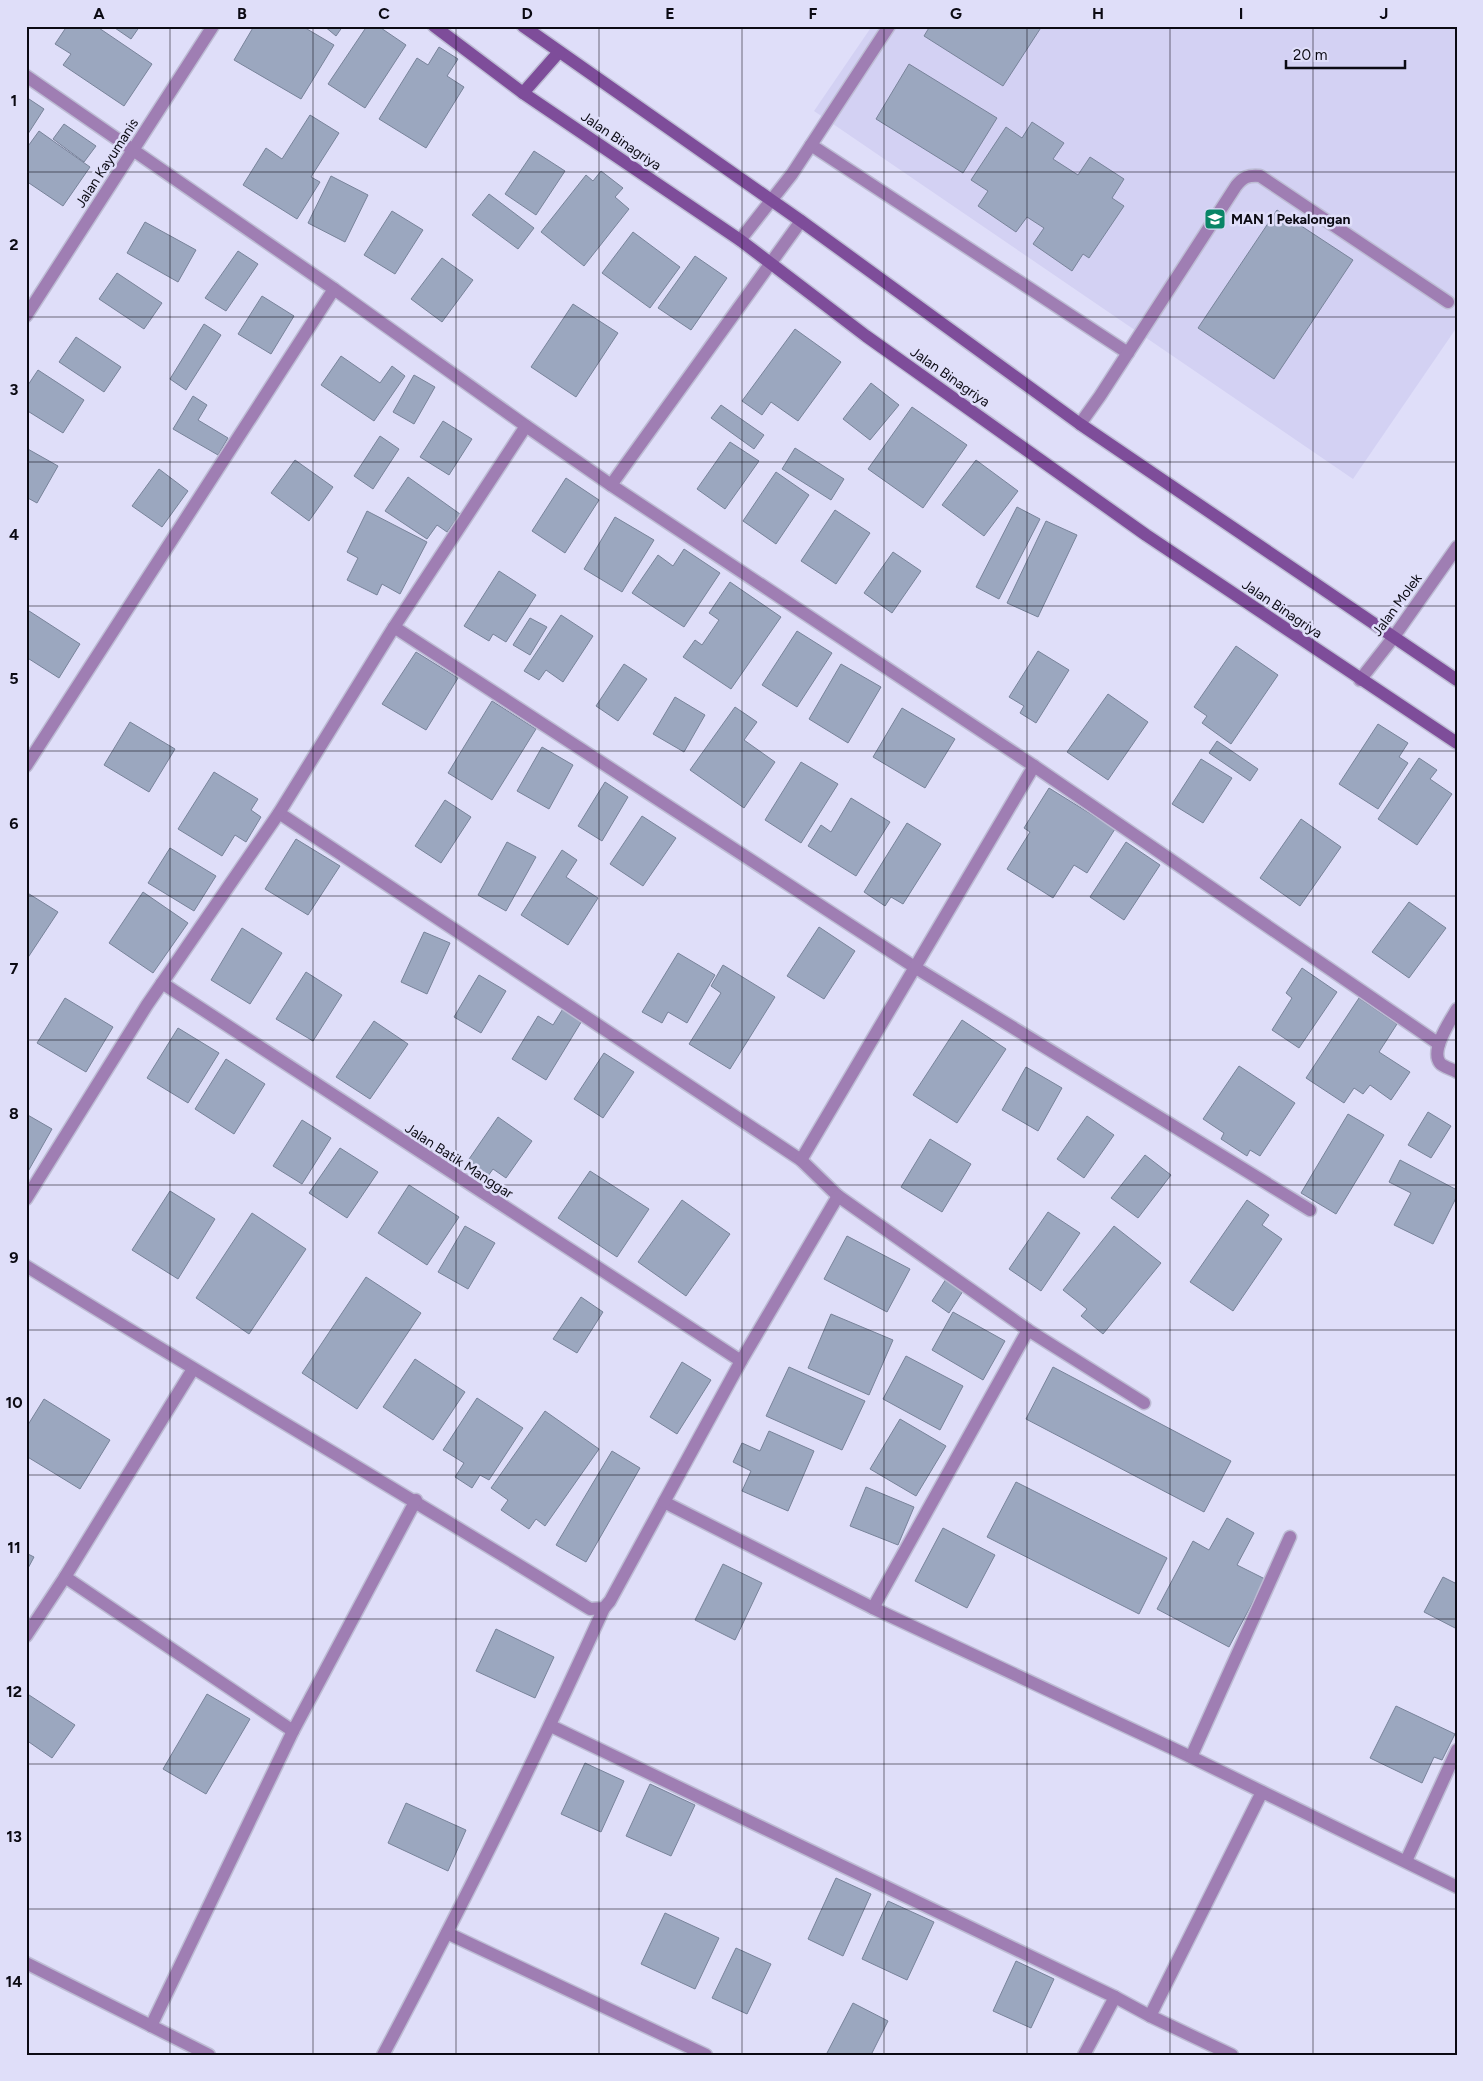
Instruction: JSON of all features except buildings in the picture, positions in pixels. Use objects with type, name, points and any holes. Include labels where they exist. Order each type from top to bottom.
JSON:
[{"type":"street","name":"Jalan Kayumanis","points":[[26,316],[213,26]]},
{"type":"street","name":"Jalan Binagriya","points":[[434,26],[523,93],[740,240],[866,336],[1146,535],[1360,680],[1457,743]]},
{"type":"street","points":[[524,26],[558,52],[801,220],[1393,638],[1457,680]]},
{"type":"street","points":[[740,240],[781,190],[889,26]]},
{"type":"street","points":[[523,93],[558,52]]},
{"type":"street","points":[[26,76],[334,289],[611,485],[1034,766],[1439,1044]]},
{"type":"street","points":[[811,145],[1128,353]]},
{"type":"street","points":[[1083,419],[1100,396],[1236,186],[1241,179],[1250,175],[1260,176],[1448,302]]},
{"type":"street","points":[[611,485],[801,220]]},
{"type":"street","points":[[26,766],[334,289]]},
{"type":"street","points":[[26,1199],[162,983],[279,813],[394,627],[526,426]]},
{"type":"street","name":"Jalan Molek","points":[[1360,680],[1393,638],[1457,547]]},
{"type":"street","points":[[394,627],[916,968],[1310,1210]]},
{"type":"street","points":[[801,1160],[1034,766]]},
{"type":"street","points":[[279,813],[801,1160],[838,1196],[1028,1330],[1144,1404]]},
{"type":"street","name":"Jalan Batik Manggar","points":[[162,983],[741,1361]]},
{"type":"street","points":[[1457,1009],[1439,1044],[1436,1054],[1440,1064],[1457,1072]]},
{"type":"street","points":[[383,2055],[447,1933],[550,1726],[604,1608],[610,1601],[741,1361],[838,1196]]},
{"type":"street","points":[[26,1266],[193,1369],[416,1500],[590,1609],[604,1608]]},
{"type":"street","points":[[873,1608],[1028,1330]]},
{"type":"street","points":[[26,1636],[65,1577],[193,1369]]},
{"type":"street","points":[[151,2026],[293,1731],[416,1500]]},
{"type":"street","points":[[664,1502],[873,1608],[1191,1757],[1457,1887]]},
{"type":"street","points":[[1191,1757],[1290,1537]]},
{"type":"street","points":[[65,1577],[293,1731]]},
{"type":"street","points":[[550,1726],[1232,2055]]},
{"type":"street","points":[[1406,1861],[1457,1750]]},
{"type":"street","points":[[1150,2016],[1262,1792]]},
{"type":"street","points":[[447,1933],[706,2055]]},
{"type":"street","points":[[26,1963],[209,2055]]},
{"type":"street","points":[[1084,2055],[1115,1997]]},
{"type":"shaded area","name":"MAN 1 Pekalongan","points":[[872,26],[1457,26],[1457,327],[1353,479],[814,111]]},
{"type":"place","name":"MAN 1 Pekalongan","points":[[1215,219]]}]
